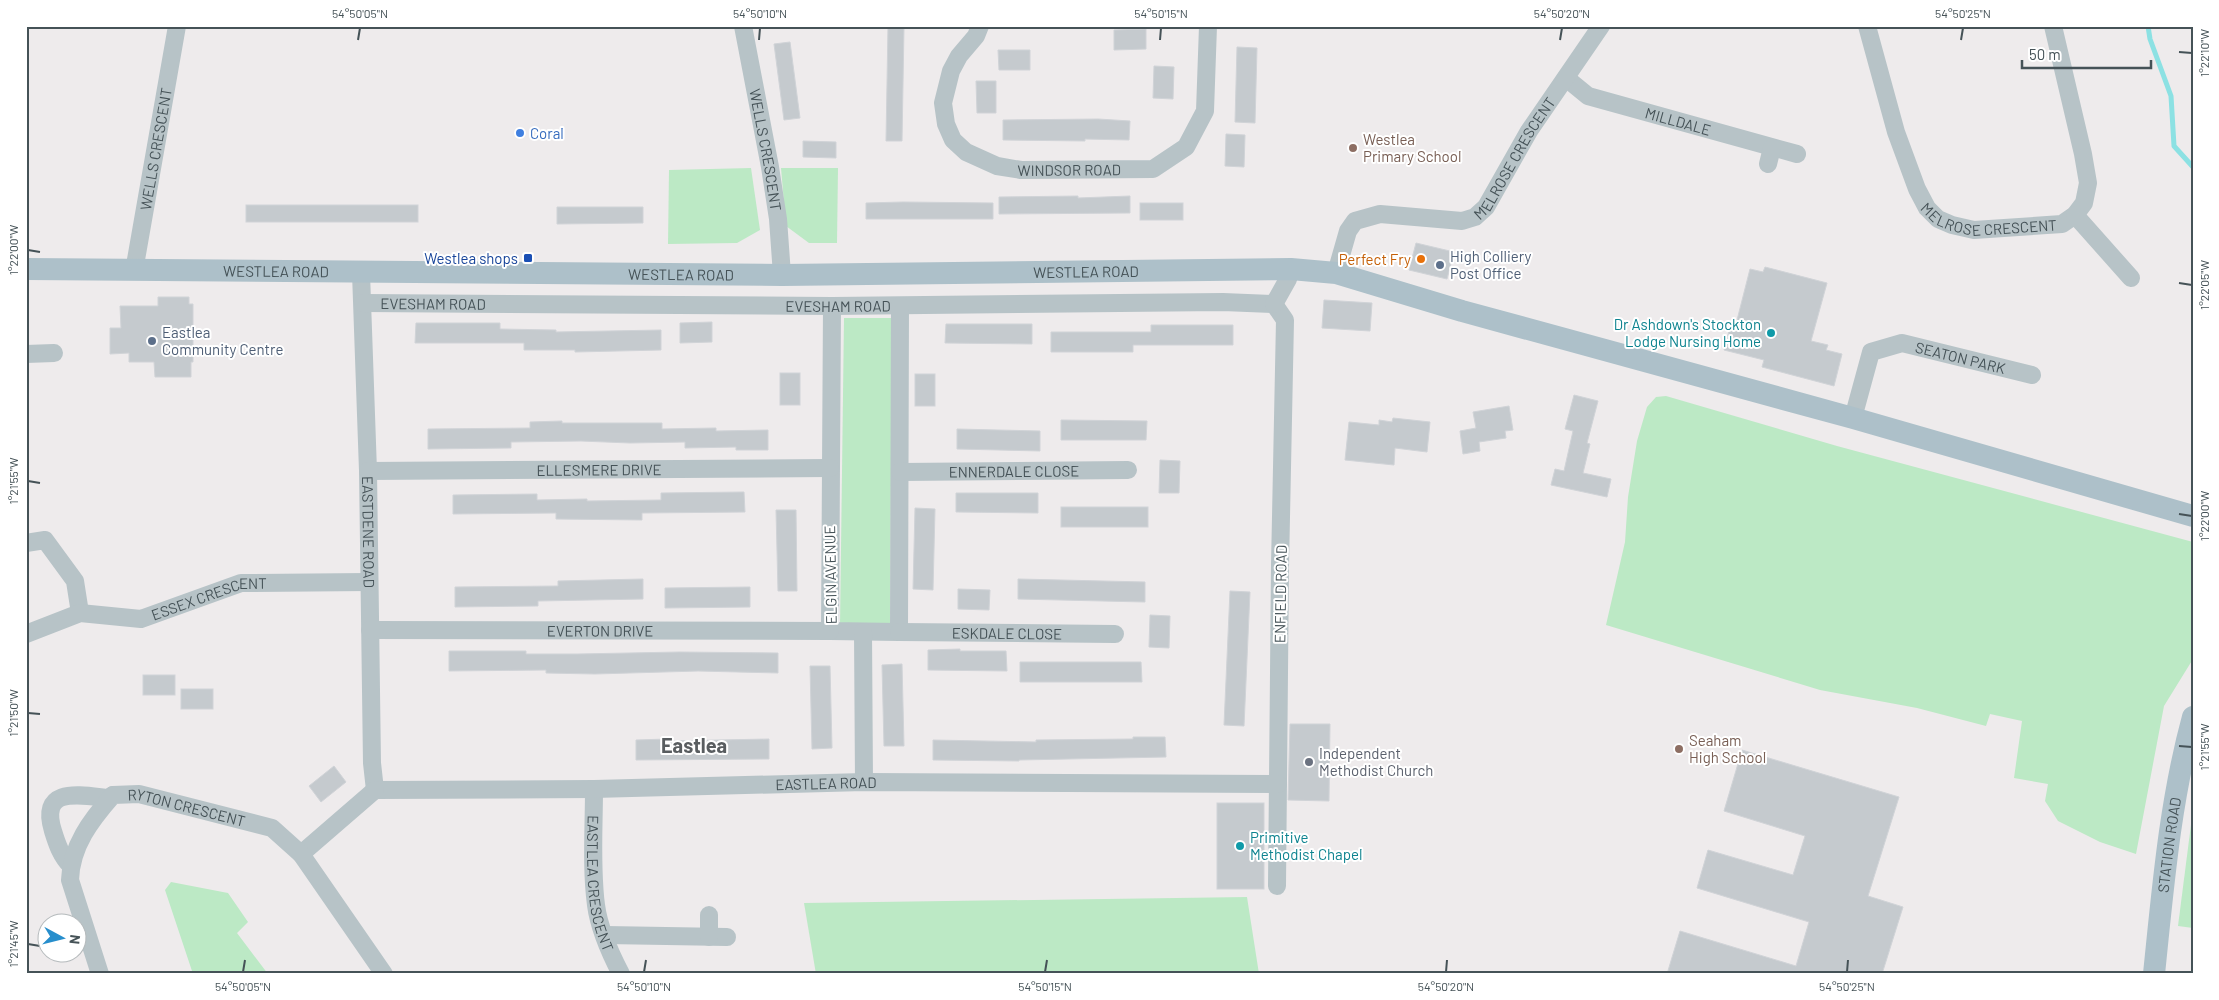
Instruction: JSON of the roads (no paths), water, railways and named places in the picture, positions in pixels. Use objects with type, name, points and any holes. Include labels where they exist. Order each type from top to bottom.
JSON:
[{"type":"main road","name":"WESTLEA ROAD","points":[[26,269],[782,275],[1291,269],[1336,273],[1600,350],[1853,418],[2193,516]]},
{"type":"main road","name":"STATION ROAD","points":[[2154,974],[2170,827],[2184,748],[2193,716]]},
{"type":"street","name":"WELLS CRESCENT","points":[[134,271],[177,26]]},
{"type":"street","name":"WELLS CRESCENT","points":[[743,26],[769,159],[778,219],[782,275]]},
{"type":"street","name":"WINDSOR ROAD","points":[[980,26],[976,36],[959,56],[951,71],[943,103],[946,124],[953,140],[966,152],[997,166],[1021,170],[1153,169],[1186,148],[1205,110],[1208,26]]},
{"type":"street","name":"MELROSE CRESCENT","points":[[1336,273],[1348,231],[1356,221],[1362,218],[1380,214],[1462,221],[1476,216],[1497,191],[1529,131],[1601,26]]},
{"type":"street","name":"MELROSE CRESCENT","points":[[1867,26],[1896,132],[1928,208],[1938,219],[1952,225],[1974,230],[2062,224],[2075,215],[2084,203],[2088,183],[2052,26]]},
{"type":"street","name":"MILLDALE","points":[[1566,78],[1588,96],[1770,156],[1796,154]]},
{"type":"street","points":[[2075,215],[2131,278]]},
{"type":"street","points":[[1274,304],[1288,279],[1291,269]]},
{"type":"street","name":"EASTDENE ROAD","points":[[361,273],[368,470],[372,763],[375,790]]},
{"type":"street","name":"EVESHAM ROAD","points":[[362,303],[832,306],[1223,302],[1274,304]]},
{"type":"street","name":"ENFIELD ROAD","points":[[1274,304],[1285,320],[1277,886]]},
{"type":"street","name":"ELGIN AVENUE","points":[[832,306],[830,631],[899,632]]},
{"type":"street","points":[[899,632],[900,306]]},
{"type":"street","name":"SEATON PARK","points":[[1853,418],[1871,352],[1902,343],[2032,375]]},
{"type":"street","points":[[26,354],[54,354]]},
{"type":"street","name":"ELLESMERE DRIVE","points":[[368,470],[830,468]]},
{"type":"street","name":"ENNERDALE CLOSE","points":[[900,472],[1128,470]]},
{"type":"street","points":[[26,543],[45,540],[75,581],[80,612]]},
{"type":"street","name":"ESSEX CRESCENT","points":[[26,634],[80,612],[141,619],[241,583],[369,582]]},
{"type":"street","name":"EVERTON DRIVE","points":[[370,630],[830,631]]},
{"type":"street","points":[[863,632],[864,782]]},
{"type":"street","name":"ESKDALE CLOSE","points":[[899,632],[1115,634]]},
{"type":"street","name":"EASTLEA ROAD","points":[[375,790],[594,789],[864,782],[1278,784]]},
{"type":"street","name":"EASTLEA CRESCENT","points":[[594,789],[596,906],[610,953],[621,974]]},
{"type":"street","points":[[302,854],[375,790]]},
{"type":"street","name":"RYTON CRESCENT","points":[[100,974],[70,880],[71,866],[88,825],[112,795],[139,794],[272,828],[302,854],[384,974]]},
{"type":"street","points":[[71,866],[59,848],[49,818],[52,804],[67,795],[108,798],[112,795]]},
{"type":"street","points":[[709,915],[709,937]]},
{"type":"street","points":[[605,935],[727,937]]},
{"type":"waterway","points":[[2148,26],[2150,39],[2171,96],[2174,146],[2193,167]]},
{"type":"place","name":"Coral","points":[[520,133]]},
{"type":"place","name":"Westlea Primary School","points":[[1353,148]]},
{"type":"place","name":"Westlea shops","points":[[528,258]]},
{"type":"place","name":"Perfect Fry","points":[[1421,259]]},
{"type":"place","name":"High Colliery Post Office","points":[[1440,265]]},
{"type":"place","name":"Dr Ashdown's Stockton Lodge Nursing Home","points":[[1771,333]]},
{"type":"place","name":"Eastlea Community Centre","points":[[152,341]]},
{"type":"place","name":"Seaham High School","points":[[1679,749]]},
{"type":"place","name":"Independent Methodist Church","points":[[1309,762]]},
{"type":"place","name":"Primitive Methodist Chapel","points":[[1240,846]]},
{"type":"district","name":"Eastlea","points":[[694,745]]}]
